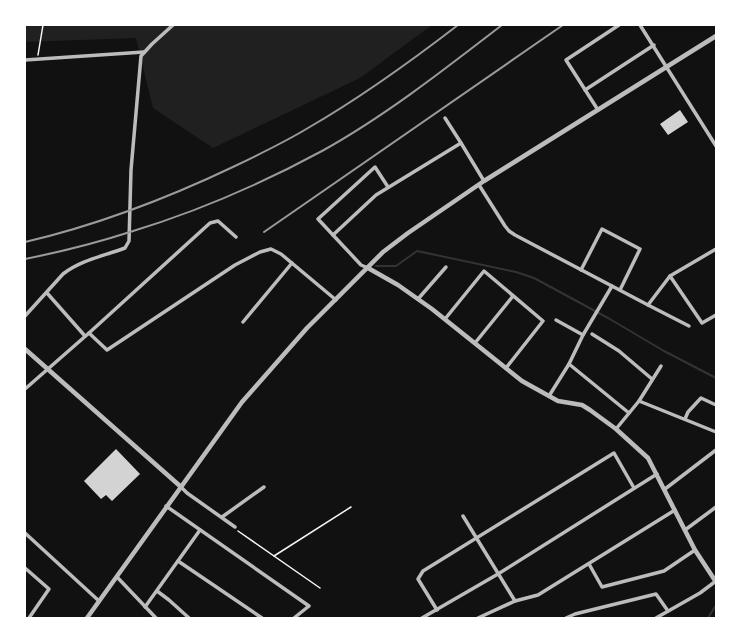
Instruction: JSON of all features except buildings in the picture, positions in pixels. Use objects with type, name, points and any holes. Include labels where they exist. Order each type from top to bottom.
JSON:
[{"type":"street","points":[[25,316],[70,268],[125,248],[129,241],[133,137],[138,73],[141,56],[173,25]]},
{"type":"street","points":[[598,110],[566,60],[619,25]]},
{"type":"street","points":[[640,25],[654,45],[716,146]]},
{"type":"street","points":[[87,618],[180,486],[242,402],[296,339],[383,252],[484,181],[716,36]]},
{"type":"street","points":[[585,90],[654,45]]},
{"type":"street","points":[[25,60],[144,52]]},
{"type":"street","points":[[445,118],[484,181]]},
{"type":"street","points":[[333,235],[376,195],[461,143]]},
{"type":"street","points":[[388,187],[375,167],[368,171],[318,218],[361,265],[398,285],[418,299],[522,380],[558,401],[582,405],[590,410],[616,429],[648,458],[695,550],[716,581],[700,593],[656,618]]},
{"type":"street","points":[[479,185],[509,231],[689,326]]},
{"type":"street","points":[[25,389],[89,334],[210,224],[218,221],[236,237]]},
{"type":"street","points":[[581,270],[602,229],[640,249],[620,290]]},
{"type":"street","points":[[89,334],[107,350],[235,265],[260,252],[271,249],[281,254],[336,300]]},
{"type":"street","points":[[648,305],[670,276],[716,249]]},
{"type":"street","points":[[243,322],[292,263]]},
{"type":"street","points":[[418,299],[446,267]]},
{"type":"street","points":[[444,319],[484,271],[543,321],[506,368]]},
{"type":"street","points":[[670,276],[702,323],[716,315]]},
{"type":"street","points":[[549,396],[569,364],[583,335],[612,286]]},
{"type":"street","points":[[47,292],[86,336]]},
{"type":"street","points":[[475,343],[513,296]]},
{"type":"street","points":[[556,320],[583,335]]},
{"type":"street","points":[[592,334],[618,351],[652,379]]},
{"type":"street","points":[[25,349],[187,493],[235,527]]},
{"type":"street","points":[[569,364],[629,413]]},
{"type":"street","points":[[616,429],[638,401],[661,366]]},
{"type":"street","points":[[685,419],[688,412],[701,398],[716,404]]},
{"type":"street","points":[[638,401],[716,432]]},
{"type":"street","points":[[665,489],[716,450]]},
{"type":"street","points":[[437,610],[418,579],[423,571],[476,538],[614,453],[634,488]]},
{"type":"street","points":[[422,618],[498,574],[657,474]]},
{"type":"street","points":[[222,517],[264,487]]},
{"type":"street","points":[[166,506],[309,606],[294,618]]},
{"type":"street","points":[[685,530],[716,507]]},
{"type":"street","points":[[478,618],[515,601],[538,594],[675,510]]},
{"type":"street","points":[[463,516],[515,601]]},
{"type":"street","points":[[145,607],[200,530]]},
{"type":"street","points":[[25,533],[99,601]]},
{"type":"street","points":[[589,564],[602,587],[664,571],[695,550]]},
{"type":"street","points":[[178,561],[262,618]]},
{"type":"street","points":[[25,568],[49,589],[29,618]]},
{"type":"street","points":[[117,577],[156,618]]},
{"type":"street","points":[[156,591],[169,600],[189,618]]},
{"type":"street","points":[[566,618],[575,614],[656,594],[668,611]]},
{"type":"path","points":[[37,59],[43,25]]},
{"type":"path","points":[[274,556],[351,507]]},
{"type":"path","points":[[235,527],[237,530],[320,588]]},
{"type":"shaded area","points":[[25,25],[432,25],[360,78],[213,148],[153,108],[136,38],[25,42]]},
{"type":"waterway","points":[[376,266],[396,266],[417,251],[516,272],[534,278],[608,318],[664,351],[716,378]]},
{"type":"waterway","points":[[708,618],[716,605]]},
{"type":"railway","points":[[25,242],[106,219],[158,200],[210,178],[281,143],[366,92],[458,25]]},
{"type":"railway","points":[[25,259],[91,244],[179,216],[276,175],[322,151],[369,123],[502,25]]},
{"type":"railway","points":[[264,232],[563,25]]}]
